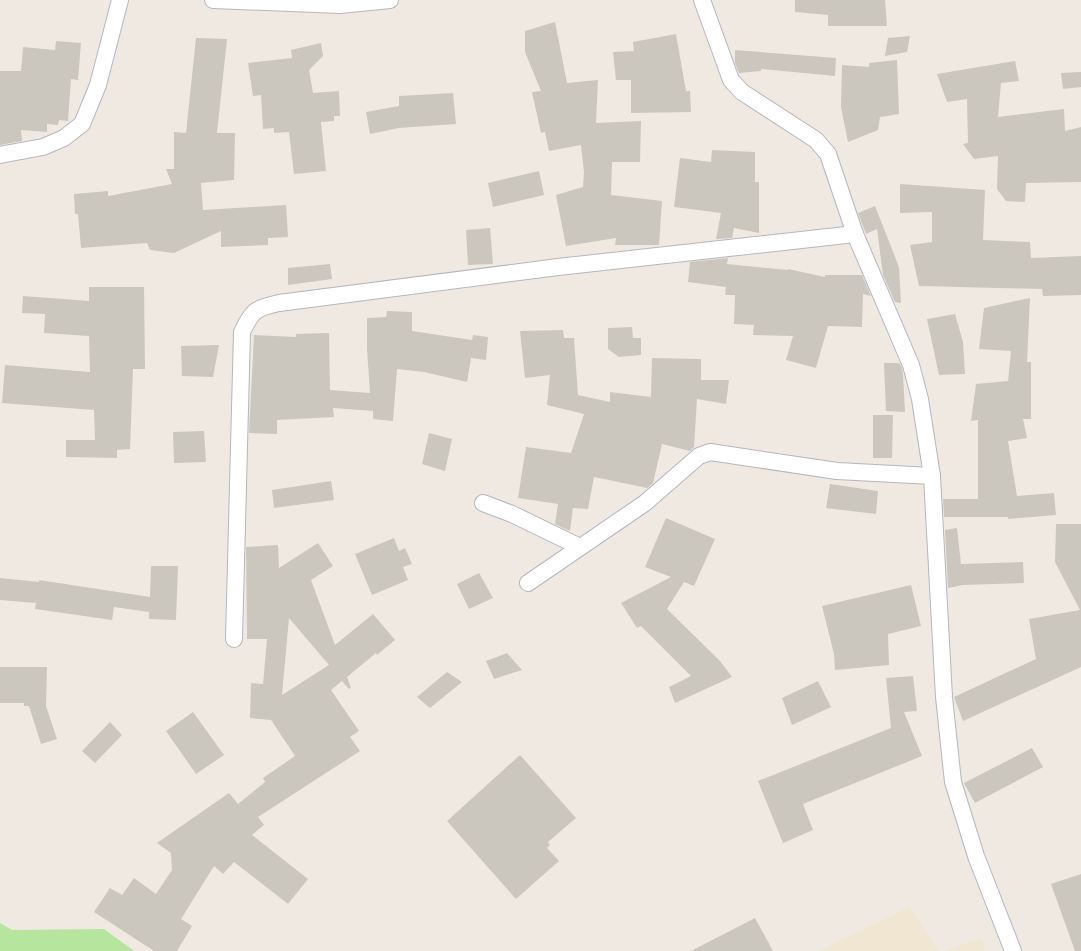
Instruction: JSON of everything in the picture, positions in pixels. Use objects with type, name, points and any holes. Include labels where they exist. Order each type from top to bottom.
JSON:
[{"type":"street","points":[[0,156],[50,144],[64,138],[82,124],[98,85],[120,0]]},
{"type":"street","points":[[213,0],[340,4],[390,0]]},
{"type":"street","points":[[702,0],[731,80],[742,92],[816,140],[828,154],[856,234],[911,365],[920,399],[932,476],[944,698],[953,782],[976,856],[1013,951]]},
{"type":"street","points":[[234,639],[242,332],[250,315],[263,306],[558,267],[856,234]]},
{"type":"street","points":[[528,584],[646,503],[699,456],[710,452],[838,470],[932,476]]},
{"type":"street","points":[[484,503],[512,514],[580,547]]},
{"type":"shaded area","points":[[909,907],[938,951],[819,951]]},
{"type":"shaded area","points":[[982,938],[984,951],[945,951]]},
{"type":"green space","points":[[0,923],[12,930],[104,929],[134,951],[0,951]]},
{"type":"building","points":[[795,0],[885,0],[887,26],[828,26],[828,15],[795,12]]},
{"type":"building","points":[[555,22],[567,83],[598,80],[596,123],[641,121],[640,162],[612,162],[611,195],[662,201],[659,245],[615,245],[616,238],[566,246],[556,195],[583,187],[584,172],[581,145],[549,151],[545,132],[541,133],[532,92],[541,91],[525,52],[525,31]]},
{"type":"building","points":[[676,34],[686,91],[690,91],[691,112],[631,113],[631,80],[616,80],[613,52],[634,51],[633,42]]},
{"type":"building","points":[[910,36],[907,52],[885,56],[888,38]]},
{"type":"building","points":[[196,38],[227,39],[217,133],[235,133],[234,180],[201,183],[203,210],[286,205],[288,237],[268,238],[268,245],[221,247],[221,231],[174,253],[150,250],[147,243],[81,248],[78,214],[75,214],[74,194],[108,191],[108,196],[172,184],[166,169],[174,169],[174,132],[186,133]]},
{"type":"building","points":[[56,41],[81,43],[78,80],[71,79],[68,121],[59,120],[58,125],[47,124],[47,132],[21,130],[22,141],[0,145],[0,71],[21,71],[23,47],[55,50]]},
{"type":"building","points":[[321,43],[323,56],[309,70],[313,93],[339,91],[340,116],[334,116],[334,121],[321,122],[326,171],[294,174],[289,132],[274,133],[274,128],[263,129],[261,95],[253,96],[248,63],[292,58],[291,50]]},
{"type":"building","points":[[735,50],[836,58],[835,76],[761,69],[761,71],[739,73],[735,63]]},
{"type":"building","points":[[897,60],[899,114],[880,117],[878,130],[848,142],[841,107],[842,65],[869,67],[869,63]]},
{"type":"building","points":[[1015,61],[1019,81],[1001,83],[998,117],[1064,109],[1065,131],[1081,127],[1081,182],[1026,183],[1025,202],[1006,201],[997,189],[998,156],[974,159],[963,144],[968,143],[967,99],[947,102],[937,74]]},
{"type":"building","points":[[1081,72],[1081,87],[1063,89],[1061,73]]},
{"type":"building","points":[[453,93],[456,124],[399,128],[370,134],[366,112],[399,106],[399,96]]},
{"type":"building","points":[[712,150],[755,152],[755,182],[759,182],[759,233],[734,228],[732,238],[716,239],[721,213],[674,207],[680,158],[711,162]]},
{"type":"building","points":[[539,171],[544,195],[493,207],[488,183]]},
{"type":"building","points":[[900,184],[985,190],[983,240],[1030,242],[1031,258],[1081,256],[1081,295],[1043,296],[1042,289],[919,286],[910,245],[932,242],[932,212],[900,213]]},
{"type":"building","points":[[875,206],[899,267],[901,303],[895,302],[883,275],[877,229],[866,234],[858,213]]},
{"type":"building","points":[[490,228],[493,264],[468,265],[466,230]]},
{"type":"building","points":[[728,258],[727,264],[788,269],[825,277],[825,275],[862,275],[871,296],[863,294],[862,327],[828,326],[816,368],[786,360],[793,336],[753,335],[754,325],[734,324],[735,295],[725,295],[726,287],[688,282],[690,262]]},
{"type":"building","points":[[330,264],[332,279],[288,285],[288,268]]},
{"type":"building","points":[[89,287],[144,287],[145,369],[133,369],[130,449],[117,450],[117,458],[66,457],[66,440],[95,440],[94,410],[2,403],[5,365],[90,372],[89,336],[44,333],[45,314],[22,313],[23,296],[89,301]]},
{"type":"building","points":[[1030,298],[1027,362],[1031,362],[1031,419],[1023,419],[1027,438],[1008,441],[1017,496],[1054,493],[1056,515],[1008,519],[1008,517],[944,517],[943,499],[978,499],[978,420],[971,421],[976,384],[1008,381],[1011,351],[979,349],[984,308]]},
{"type":"building","points":[[387,311],[412,312],[412,331],[472,340],[473,335],[488,337],[486,360],[471,358],[467,382],[424,372],[397,369],[393,421],[373,419],[373,411],[333,408],[334,417],[277,420],[277,434],[249,433],[254,335],[296,337],[296,334],[329,333],[330,390],[370,393],[367,318],[386,317]]},
{"type":"building","points":[[955,314],[963,342],[965,374],[939,375],[927,319]]},
{"type":"building","points":[[632,327],[633,338],[641,338],[641,355],[619,357],[608,349],[608,328]]},
{"type":"building","points":[[563,330],[564,338],[574,338],[578,395],[610,402],[610,392],[651,397],[652,358],[701,359],[701,380],[729,380],[726,404],[697,399],[694,447],[690,451],[662,444],[653,483],[647,488],[594,477],[588,509],[573,508],[570,531],[555,524],[558,504],[518,498],[526,447],[571,453],[584,414],[547,405],[550,375],[525,378],[520,331]]},
{"type":"building","points":[[219,345],[213,377],[182,376],[181,346]]},
{"type":"building","points":[[884,363],[899,363],[902,368],[905,412],[886,411]]},
{"type":"building","points":[[873,415],[893,415],[892,458],[873,458]]},
{"type":"building","points":[[204,431],[206,462],[174,463],[173,432]]},
{"type":"building","points":[[429,433],[452,439],[445,471],[422,464]]},
{"type":"building","points":[[331,481],[334,500],[274,508],[272,490]]},
{"type":"building","points":[[830,484],[878,491],[876,514],[826,508]]},
{"type":"building","points":[[666,518],[715,539],[694,586],[684,582],[667,609],[720,661],[732,677],[675,703],[669,687],[691,676],[641,626],[637,628],[621,603],[671,577],[645,567]]},
{"type":"building","points":[[1056,524],[1081,524],[1081,667],[963,721],[954,697],[1036,659],[1029,619],[1080,610],[1055,562]]},
{"type":"building","points":[[957,528],[961,564],[1023,562],[1024,583],[963,585],[948,588],[945,530]]},
{"type":"building","points":[[394,538],[399,551],[405,548],[412,564],[403,567],[408,580],[372,595],[355,554]]},
{"type":"building","points":[[318,543],[333,566],[311,580],[335,645],[373,614],[395,640],[347,677],[351,688],[349,689],[342,681],[331,690],[359,731],[350,737],[360,751],[258,817],[264,825],[252,835],[308,879],[288,904],[234,862],[223,874],[214,866],[181,919],[192,926],[177,951],[154,951],[94,912],[110,888],[122,895],[134,878],[156,894],[172,870],[171,853],[157,843],[229,793],[238,804],[265,782],[263,778],[295,756],[271,720],[250,718],[251,683],[263,684],[267,639],[247,639],[246,547],[278,545],[279,568]],"holes":[[[289,618],[329,665],[282,695]]]},
{"type":"building","points":[[151,566],[178,566],[176,620],[149,619],[149,612],[114,607],[112,620],[35,609],[36,603],[0,600],[0,578],[39,582],[39,580],[150,597]]},
{"type":"building","points":[[479,573],[493,598],[469,609],[457,584]]},
{"type":"building","points":[[911,585],[921,626],[888,634],[889,665],[835,670],[834,654],[822,606]]},
{"type":"building","points":[[507,653],[522,670],[494,679],[486,661]]},
{"type":"building","points":[[0,667],[47,667],[46,706],[57,739],[41,744],[29,706],[24,706],[24,703],[0,703]]},
{"type":"building","points":[[447,672],[462,682],[430,708],[417,697]]},
{"type":"building","points":[[913,676],[917,711],[904,712],[922,756],[803,804],[813,830],[783,843],[758,781],[891,728],[886,678]]},
{"type":"building","points":[[818,681],[831,707],[792,725],[782,698]]},
{"type":"building","points":[[193,712],[224,755],[196,774],[166,731]]},
{"type":"building","points":[[110,722],[122,735],[95,763],[82,751]]},
{"type":"building","points":[[1032,748],[1043,767],[975,803],[964,783]]},
{"type":"building","points":[[520,755],[576,818],[548,842],[550,845],[547,848],[559,861],[516,899],[447,821]]},
{"type":"building","points":[[1081,874],[1081,951],[1075,951],[1051,884]]},
{"type":"building","points":[[755,918],[773,951],[691,951]]}]
